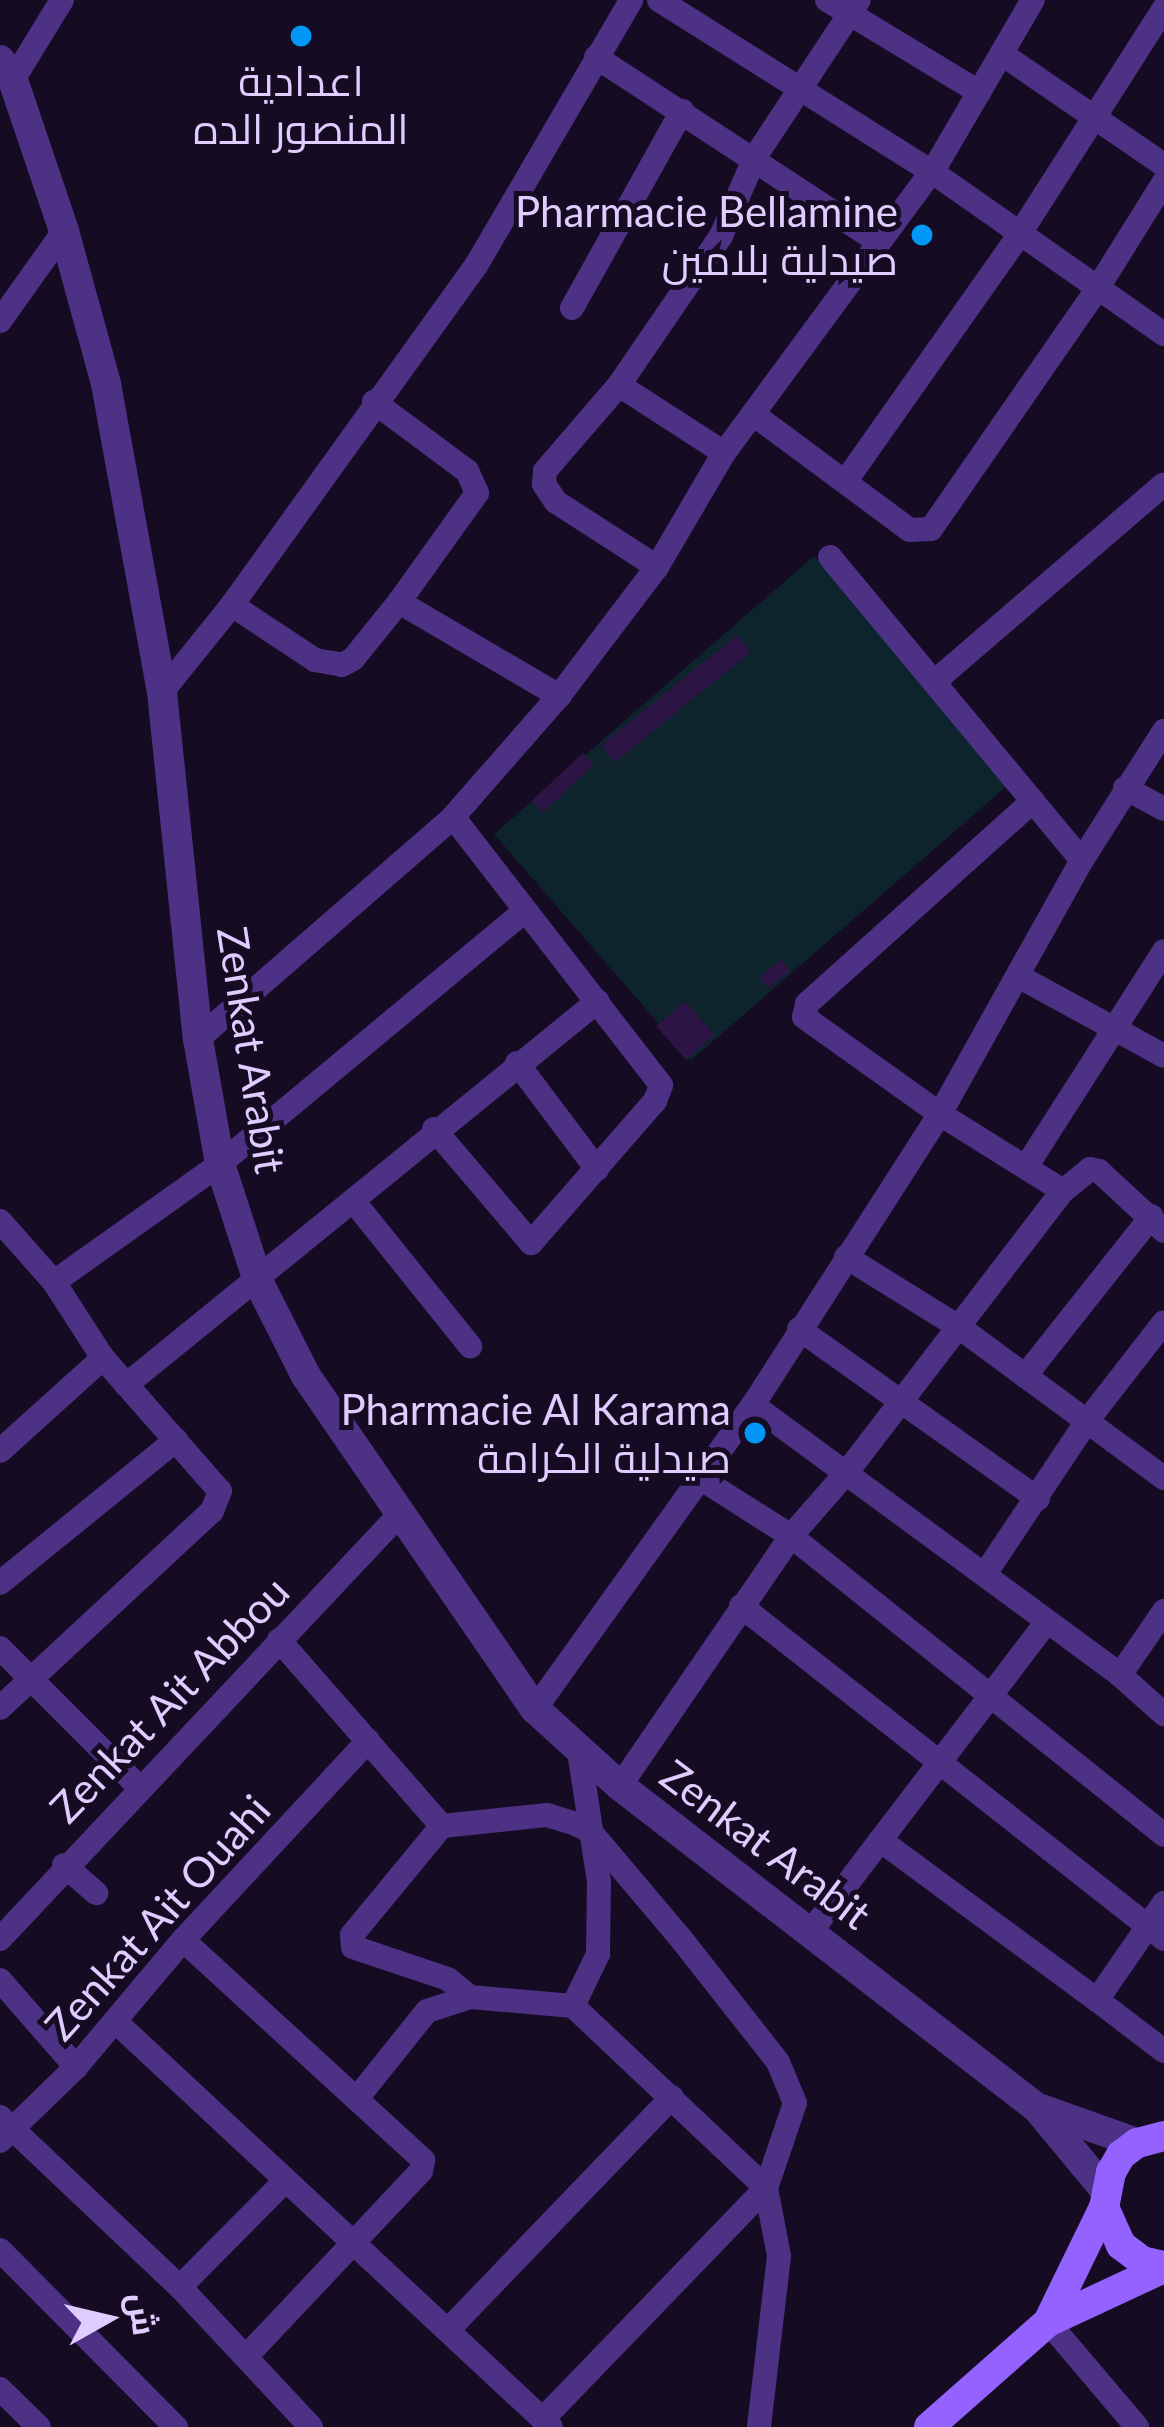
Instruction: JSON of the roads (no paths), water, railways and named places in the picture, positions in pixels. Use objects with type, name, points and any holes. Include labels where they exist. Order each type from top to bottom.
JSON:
[{"type":"main road","points":[[1048,2322],[1121,2155],[1150,2140]]},
{"type":"main road","points":[[1104,2199],[1121,2245],[1142,2261],[1164,2267]]},
{"type":"main road","points":[[932,2426],[1048,2322],[1164,2267]]},
{"type":"street","points":[[7,70],[62,0]]},
{"type":"street","points":[[162,692],[232,605],[477,264],[631,0]]},
{"type":"street","points":[[659,0],[931,171],[1164,334]]},
{"type":"street","points":[[827,0],[855,7],[979,92]]},
{"type":"street","points":[[198,1039],[453,818],[559,696],[656,567],[724,453],[931,171],[1026,3]]},
{"type":"street","points":[[656,567],[556,502],[544,484],[545,471],[619,385],[721,236],[755,157],[855,7]]},
{"type":"street","points":[[845,482],[1019,235],[1164,8]]},
{"type":"street","points":[[1001,54],[1164,165]]},
{"type":"street","points":[[596,57],[879,242]]},
{"type":"street","name":"Zenkat Arabit","points":[[7,70],[64,231],[106,384],[162,692],[198,1039],[220,1163],[258,1281],[306,1376],[535,1709],[620,1786],[1037,2108]]},
{"type":"street","points":[[572,308],[682,111]]},
{"type":"street","points":[[753,414],[910,530],[931,529],[1100,286],[1164,182]]},
{"type":"street","points":[[0,321],[64,231]]},
{"type":"street","points":[[619,385],[724,453]]},
{"type":"street","points":[[232,605],[315,660],[342,665],[353,659],[399,602],[476,494],[466,471],[374,402]]},
{"type":"street","points":[[934,682],[1164,484]]},
{"type":"street","points":[[830,557],[1082,860]]},
{"type":"street","points":[[399,602],[559,696]]},
{"type":"street","points":[[535,1709],[704,1480],[753,1405],[940,1114],[1082,860],[1164,731]]},
{"type":"street","points":[[1125,788],[1164,809]]},
{"type":"street","points":[[1033,801],[803,1010],[808,1024],[1063,1191]]},
{"type":"street","points":[[434,1129],[527,1243],[537,1240],[655,1101],[661,1085],[453,818]]},
{"type":"street","points":[[55,1282],[220,1163],[524,912]]},
{"type":"street","points":[[1026,1167],[1111,1027],[1164,951]]},
{"type":"street","points":[[1018,976],[1164,1056]]},
{"type":"street","points":[[126,1385],[355,1203],[434,1129],[598,1000]]},
{"type":"street","points":[[517,1063],[597,1169]]},
{"type":"street","points":[[620,1786],[790,1536],[847,1472],[1063,1191],[1095,1169],[1158,1224],[1025,1376]]},
{"type":"street","points":[[355,1203],[470,1346]]},
{"type":"street","points":[[0,1221],[55,1282],[103,1358],[220,1491],[220,1502],[0,1708]]},
{"type":"street","points":[[846,1258],[959,1327],[1161,1470]]},
{"type":"street","points":[[986,1574],[1087,1421],[1164,1322]]},
{"type":"street","points":[[799,1329],[1038,1499]]},
{"type":"street","points":[[0,1451],[103,1358]]},
{"type":"street","points":[[753,1405],[986,1574],[1164,1714]]},
{"type":"street","points":[[0,1583],[176,1440]]},
{"type":"street","points":[[704,1480],[790,1536],[1164,1835]]},
{"type":"street","name":"Zenkat Ait Abbou","points":[[0,1939],[64,1865],[398,1516]]},
{"type":"street","points":[[741,1606],[1155,1934]]},
{"type":"street","points":[[1120,1675],[1163,1613]]},
{"type":"street","points":[[812,1930],[1045,1624]]},
{"type":"street","points":[[279,1640],[442,1826]]},
{"type":"street","points":[[0,1648],[140,1788]]},
{"type":"street","name":"Zenkat Ait Ouahi","points":[[4,2130],[76,2067],[182,1940],[368,1741]]},
{"type":"street","points":[[572,2006],[598,1954],[599,1882],[579,1752]]},
{"type":"street","points":[[116,2022],[547,2423],[766,2188],[792,2126],[796,2103],[789,2081],[682,1940],[590,1831],[547,1815],[442,1826],[349,1941],[363,1952],[448,1978],[470,1997]]},
{"type":"street","points":[[880,1840],[1164,2051]]},
{"type":"street","points":[[64,1865],[96,1893]]},
{"type":"street","points":[[1096,2000],[1155,1934],[1164,1903]]},
{"type":"street","points":[[182,1940],[422,2156],[423,2165],[246,2357]]},
{"type":"street","points":[[0,1980],[76,2067]]},
{"type":"street","points":[[358,2097],[427,2011],[470,1997],[572,2006],[766,2188],[779,2256],[759,2427]]},
{"type":"street","points":[[448,2330],[672,2097]]},
{"type":"street","points":[[1037,2108],[1150,2140]]},
{"type":"street","points":[[1037,2108],[1104,2199]]},
{"type":"street","points":[[4,2130],[180,2287],[246,2357],[295,2422]]},
{"type":"street","points":[[180,2287],[284,2181]]},
{"type":"street","points":[[0,2250],[176,2427]]},
{"type":"street","points":[[1048,2322],[1137,2427]]},
{"type":"street","points":[[0,2389],[21,2421]]},
{"type":"place","name":"اعدادية المنصور الده","points":[[301,36]]},
{"type":"place","name":"Pharmacie Bellamine صيدلية بلامين","points":[[922,235]]},
{"type":"place","name":"Pharmacie Al Karama صيدلية الكرامة","points":[[755,1433]]}]
